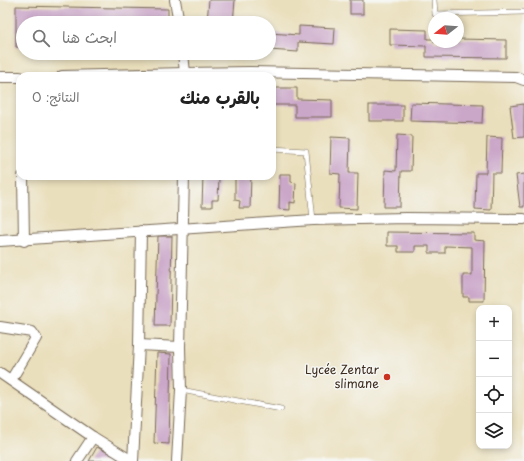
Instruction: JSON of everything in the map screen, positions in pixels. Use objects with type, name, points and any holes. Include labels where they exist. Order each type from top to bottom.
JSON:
[{"type":"street","points":[[175,0],[178,16]]},
{"type":"street","points":[[184,60],[185,72]]},
{"type":"street","points":[[276,73],[520,78],[524,70]]},
{"type":"street","points":[[0,77],[16,77]]},
{"type":"street","points":[[23,180],[24,241]]},
{"type":"street","points":[[177,461],[181,390],[180,347],[184,180]]},
{"type":"street","points":[[0,241],[24,241],[184,230],[224,225],[313,220],[406,218],[524,219]]},
{"type":"street","points":[[0,373],[93,437],[133,461],[139,345],[141,232]]},
{"type":"street","points":[[0,327],[32,332],[36,338],[11,380]]},
{"type":"street","points":[[139,345],[180,347]]},
{"type":"street","points":[[77,461],[93,437]]},
{"type":"lane","points":[[434,0],[435,14],[524,12]]},
{"type":"lane","points":[[276,149],[306,151],[313,220]]},
{"type":"lane","points":[[181,390],[281,409]]},
{"type":"building","points":[[209,0],[235,0],[234,16],[207,16]]},
{"type":"building","points":[[350,0],[363,0],[363,14],[350,14]]},
{"type":"building","points":[[16,6],[168,9],[168,16],[16,16]]},
{"type":"building","points":[[299,26],[335,28],[334,44],[298,42],[298,52],[276,50],[276,33],[299,35]]},
{"type":"building","points":[[390,29],[427,30],[428,48],[464,48],[464,39],[506,40],[506,58],[426,57],[426,46],[390,45]]},
{"type":"building","points":[[276,88],[297,88],[297,99],[332,100],[332,117],[295,117],[295,105],[276,105]]},
{"type":"building","points":[[411,103],[483,105],[482,123],[410,121]]},
{"type":"building","points":[[524,104],[524,137],[514,138],[510,106]]},
{"type":"building","points":[[369,105],[403,105],[403,121],[369,121]]},
{"type":"building","points":[[397,135],[412,136],[411,171],[401,171],[400,207],[384,207],[385,170],[396,171]]},
{"type":"building","points":[[331,137],[350,138],[349,173],[358,173],[357,209],[339,208],[340,174],[330,173]]},
{"type":"building","points":[[487,137],[502,138],[501,173],[492,173],[491,210],[475,209],[476,173],[486,173]]},
{"type":"building","points":[[280,174],[291,174],[291,182],[296,183],[295,203],[290,202],[290,210],[279,209]]},
{"type":"building","points":[[524,174],[524,207],[520,207],[516,175]]},
{"type":"building","points":[[203,180],[219,180],[218,200],[212,200],[212,207],[202,207]]},
{"type":"building","points":[[235,180],[251,180],[250,208],[239,208],[240,201],[235,200]]},
{"type":"building","points":[[387,232],[474,233],[474,240],[485,241],[484,301],[469,301],[469,297],[463,297],[463,275],[472,275],[472,247],[445,246],[445,253],[429,253],[429,246],[415,246],[415,252],[398,252],[398,246],[387,246]]},
{"type":"building","points":[[158,236],[172,236],[170,326],[155,326]]},
{"type":"building","points":[[157,353],[171,354],[169,444],[154,443]]},
{"type":"building","points":[[97,447],[118,458],[116,461],[89,461]]},
{"type":"place","name":"Lycée Zentar slimane","points":[[387,377]]}]
